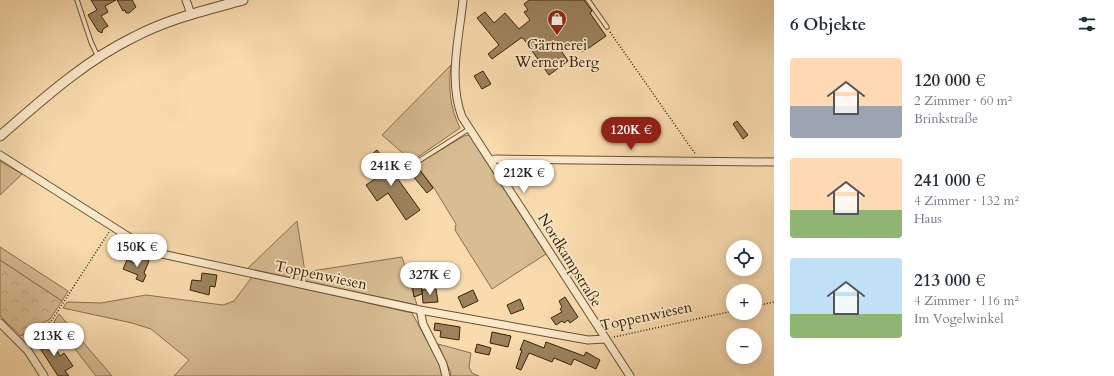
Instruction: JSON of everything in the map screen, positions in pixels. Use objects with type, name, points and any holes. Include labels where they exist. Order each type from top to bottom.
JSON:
[{"type":"street","points":[[186,0],[191,14]]},
{"type":"street","points":[[0,136],[68,77],[98,56],[134,36],[191,14],[243,0]]},
{"type":"street","name":"Nordkampstraße","points":[[463,0],[455,70],[455,88],[458,105],[468,129],[492,160],[630,376]]},
{"type":"street","name":"Toppenwiesen","points":[[0,155],[140,244],[162,254],[420,310],[588,340],[605,339]]},
{"type":"street","points":[[492,160],[774,162]]},
{"type":"street","points":[[420,310],[423,324],[443,364],[446,376]]},
{"type":"street","points":[[0,323],[23,345],[44,376]]},
{"type":"lane","points":[[77,0],[91,42],[98,56]]},
{"type":"lane","points":[[588,0],[607,28]]},
{"type":"lane","points":[[406,169],[468,129]]},
{"type":"path","points":[[607,28],[701,161]]},
{"type":"path","points":[[23,345],[52,320],[113,227]]},
{"type":"path","points":[[762,305],[774,302]]},
{"type":"path","name":"Toppenwiesen","points":[[605,339],[726,313]]},
{"type":"green space","points":[[451,65],[450,81],[452,105],[460,128],[412,161],[382,135]]},
{"type":"green space","points":[[469,135],[546,254],[492,289],[455,230],[456,224],[434,188],[416,165],[464,136]]},
{"type":"green space","points":[[0,161],[22,174],[0,195]]},
{"type":"green space","points":[[297,221],[305,272],[402,257],[417,305],[246,270]]},
{"type":"green space","points":[[0,247],[68,291],[62,301],[0,260]]},
{"type":"green space","points":[[0,260],[62,301],[50,319],[21,336],[0,316]]},
{"type":"green space","points":[[252,277],[412,313],[440,365],[443,376],[174,376],[189,360],[151,329],[132,323],[63,308],[67,302],[101,303],[146,295],[223,305],[234,301]]},
{"type":"green space","points":[[59,314],[112,376],[96,376],[54,322]]},
{"type":"green space","points":[[438,344],[471,353],[469,367],[472,373],[479,376],[450,376],[451,373]]},
{"type":"building","points":[[91,0],[116,0],[105,6],[108,12],[101,16],[108,26],[103,29],[102,33],[98,31],[88,15],[97,10]]},
{"type":"building","points":[[117,0],[132,0],[136,7],[129,13],[126,13],[125,10],[123,11]]},
{"type":"building","name":"Gärtnerei Werner Berg","points":[[529,0],[584,0],[592,11],[590,13],[606,36],[583,52],[575,42],[562,52],[568,61],[549,75],[523,38],[492,59],[488,54],[499,45],[477,18],[485,12],[494,23],[505,13],[519,29],[530,20],[524,12],[528,10],[524,4]]},
{"type":"building","points":[[483,71],[491,84],[482,89],[474,76]]},
{"type":"building","points":[[737,121],[748,135],[743,139],[733,124]]},
{"type":"building","points":[[377,150],[420,210],[406,220],[388,193],[377,201],[366,185],[381,175],[367,158]]},
{"type":"building","points":[[419,169],[433,188],[427,193],[412,175]]},
{"type":"building","points":[[139,257],[149,261],[144,273],[146,275],[143,282],[136,279],[138,275],[123,269],[127,260],[136,264]]},
{"type":"building","points":[[202,273],[217,275],[215,287],[210,286],[209,295],[190,290],[192,280],[201,281]]},
{"type":"building","points":[[421,282],[422,294],[414,297],[412,283]]},
{"type":"building","points":[[436,289],[438,302],[423,303],[422,290]]},
{"type":"building","points":[[473,290],[478,301],[463,308],[458,297]]},
{"type":"building","points":[[565,297],[578,317],[570,323],[568,320],[564,323],[562,321],[556,325],[551,318],[562,312],[560,309],[562,307],[559,301]]},
{"type":"building","points":[[520,299],[524,309],[511,314],[507,305]]},
{"type":"building","points":[[435,323],[460,327],[459,340],[440,337],[441,331],[434,330]]},
{"type":"building","points":[[492,332],[511,336],[508,347],[490,343]]},
{"type":"building","points":[[47,334],[60,356],[64,353],[73,366],[65,371],[69,376],[58,376],[36,342]]},
{"type":"building","points":[[524,340],[544,348],[546,342],[584,356],[586,352],[600,360],[596,369],[574,359],[571,365],[554,358],[552,362],[529,353],[521,370],[516,368]]},
{"type":"building","points":[[477,344],[491,348],[489,355],[475,352]]},
{"type":"place","name":"Gärtnerei Werner Berg","points":[[557,36]]}]
